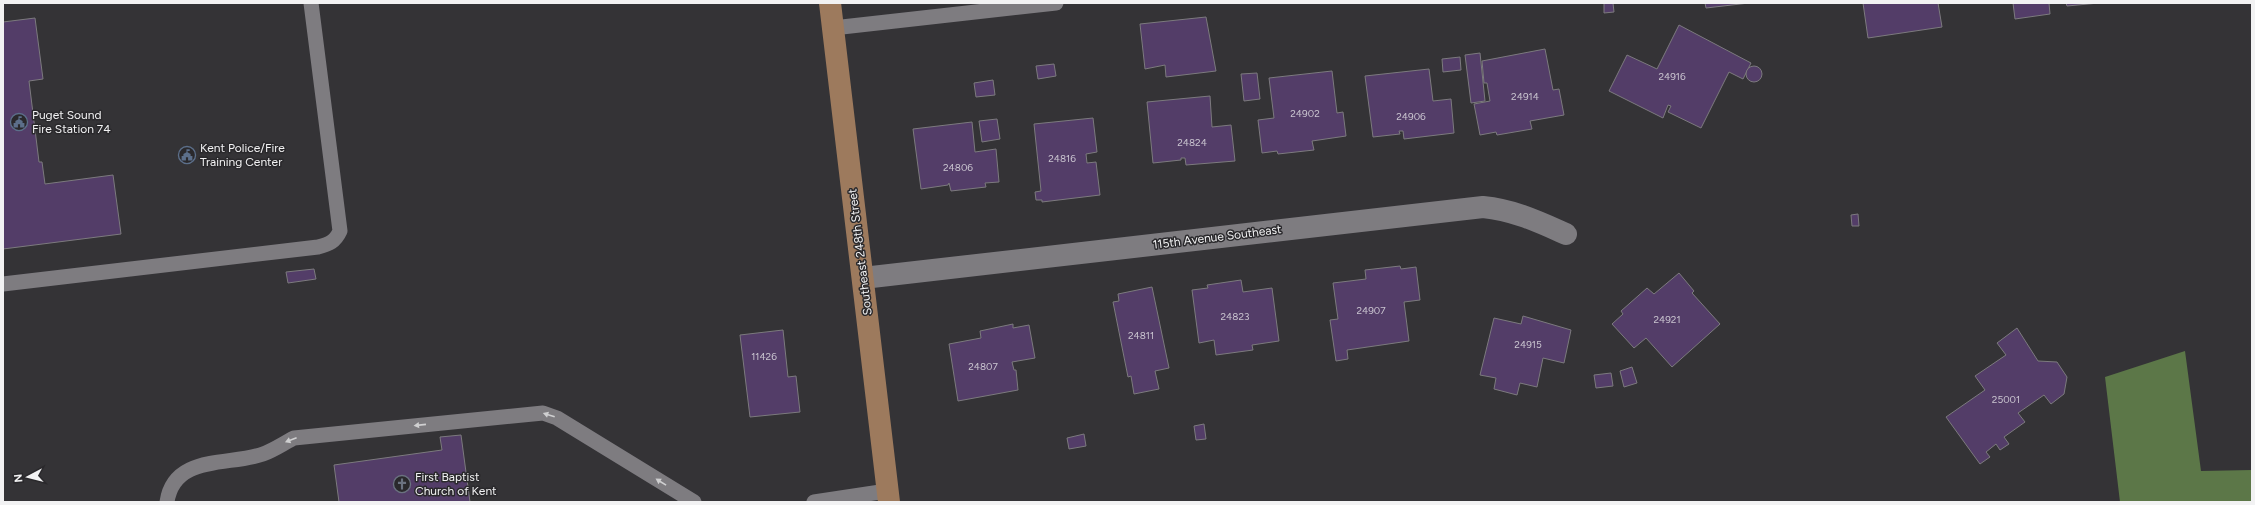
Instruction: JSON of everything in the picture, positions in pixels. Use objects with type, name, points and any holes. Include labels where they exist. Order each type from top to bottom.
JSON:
[{"type":"street","name":"Southeast 248th Street","points":[[830,3],[888,497]]},
{"type":"street","name":"115th Avenue Southeast","points":[[863,278],[1483,207],[1505,209],[1566,234]]},
{"type":"lane","points":[[3,284],[318,247],[330,244],[336,239],[340,231],[311,3]]},
{"type":"lane","points":[[833,28],[1056,3]]},
{"type":"lane","points":[[167,502],[168,493],[179,477],[196,466],[263,454],[294,438],[544,413],[557,418],[694,502]]},
{"type":"lane","points":[[814,502],[888,497]]},
{"type":"green space","points":[[2185,351],[2201,471],[2252,470],[2252,502],[2120,502],[2105,377]]},
{"type":"building","points":[[1604,3],[1613,3],[1614,12],[1604,13]]},
{"type":"building","points":[[1705,3],[1749,3],[1706,8]]},
{"type":"building","points":[[1863,3],[1938,3],[1942,27],[1868,38]]},
{"type":"building","points":[[2013,3],[2049,3],[2050,14],[2015,19]]},
{"type":"building","points":[[2066,3],[2099,3],[2067,6]]},
{"type":"building","points":[[1206,17],[1216,71],[1166,77],[1165,65],[1145,69],[1140,24]]},
{"type":"building","name":"Puget Sound Fire Station 74","points":[[35,18],[43,79],[29,81],[39,162],[42,162],[45,184],[113,175],[121,234],[3,249],[3,22]]},
{"type":"building","points":[[1679,25],[1751,63],[1743,79],[1729,72],[1701,128],[1668,112],[1671,106],[1668,105],[1663,118],[1609,91],[1627,55],[1657,69]]},
{"type":"building","points":[[1545,49],[1553,90],[1559,89],[1564,115],[1530,121],[1532,129],[1497,135],[1496,132],[1480,135],[1474,104],[1490,101],[1487,83],[1484,83],[1482,61]]},
{"type":"building","points":[[1480,53],[1485,101],[1471,103],[1465,55]]},
{"type":"building","points":[[1460,57],[1461,70],[1443,72],[1442,59]]},
{"type":"building","points":[[1054,64],[1056,76],[1038,79],[1036,66]]},
{"type":"building","points":[[1751,66],[1757,66],[1762,71],[1760,80],[1757,82],[1751,82],[1746,77],[1746,71]]},
{"type":"building","points":[[1429,69],[1433,101],[1451,99],[1454,133],[1404,139],[1403,131],[1399,131],[1400,134],[1373,137],[1365,76]]},
{"type":"building","points":[[1332,71],[1337,113],[1343,112],[1346,136],[1312,141],[1314,150],[1278,154],[1277,151],[1262,153],[1258,120],[1274,118],[1269,78]]},
{"type":"building","points":[[1257,73],[1260,99],[1244,101],[1241,74]]},
{"type":"building","points":[[993,80],[995,95],[976,97],[974,83]]},
{"type":"building","points":[[1210,96],[1212,127],[1231,125],[1235,161],[1186,165],[1185,158],[1181,158],[1181,160],[1153,163],[1147,102]]},
{"type":"building","points":[[1093,118],[1097,152],[1086,154],[1087,163],[1096,162],[1100,195],[1042,202],[1042,200],[1036,200],[1035,192],[1041,191],[1034,124]]},
{"type":"building","points":[[997,119],[1000,139],[982,142],[979,121]]},
{"type":"building","points":[[972,122],[975,152],[996,149],[999,182],[985,183],[986,187],[951,191],[949,183],[948,185],[921,189],[913,129]]},
{"type":"building","points":[[1858,214],[1859,226],[1852,226],[1851,215]]},
{"type":"building","points":[[1400,266],[1401,269],[1416,267],[1420,300],[1404,302],[1409,341],[1347,350],[1348,359],[1336,361],[1330,320],[1338,319],[1333,283],[1366,279],[1365,270]]},
{"type":"building","points":[[314,269],[316,279],[288,283],[286,272]]},
{"type":"building","points":[[1679,273],[1694,291],[1692,293],[1720,324],[1672,367],[1646,338],[1634,348],[1612,324],[1623,314],[1621,311],[1647,288],[1654,294]]},
{"type":"building","points":[[1241,280],[1243,292],[1272,288],[1279,341],[1252,345],[1253,350],[1216,355],[1214,340],[1199,343],[1192,290],[1208,288],[1207,285]]},
{"type":"building","points":[[1152,287],[1169,368],[1155,371],[1159,389],[1134,394],[1131,376],[1128,377],[1113,302],[1119,301],[1118,294]]},
{"type":"building","points":[[1523,316],[1571,330],[1564,363],[1543,358],[1537,387],[1520,383],[1517,395],[1494,389],[1496,378],[1480,375],[1494,318],[1521,324]]},
{"type":"building","points":[[1013,324],[1013,328],[1029,325],[1035,358],[1012,362],[1014,370],[1016,370],[1018,390],[958,401],[949,344],[981,338],[980,331]]},
{"type":"building","points":[[2017,328],[2038,361],[2057,362],[2067,377],[2064,394],[2051,404],[2044,395],[2018,413],[2025,422],[2004,437],[2009,444],[2000,450],[1996,444],[1986,452],[1990,457],[1980,464],[1946,417],[1985,390],[1975,376],[2006,355],[1997,343]]},
{"type":"building","points":[[783,330],[788,377],[796,376],[800,412],[750,417],[740,335]]},
{"type":"building","points":[[1632,367],[1637,383],[1624,387],[1620,371]]},
{"type":"building","points":[[1611,373],[1613,386],[1596,388],[1594,375]]},
{"type":"building","points":[[1204,424],[1206,439],[1196,440],[1194,426]]},
{"type":"building","points":[[1084,434],[1086,446],[1069,449],[1067,438]]},
{"type":"building","name":"First Baptist Church of Kent","points":[[461,435],[470,502],[339,502],[334,465],[442,450],[440,437]]},
{"type":"place","name":"Puget Sound Fire Station 74","points":[[19,122]]},
{"type":"place","name":"Kent Police/Fire Training Center","points":[[187,155]]},
{"type":"place","name":"First Baptist Church of Kent","points":[[402,484]]}]
